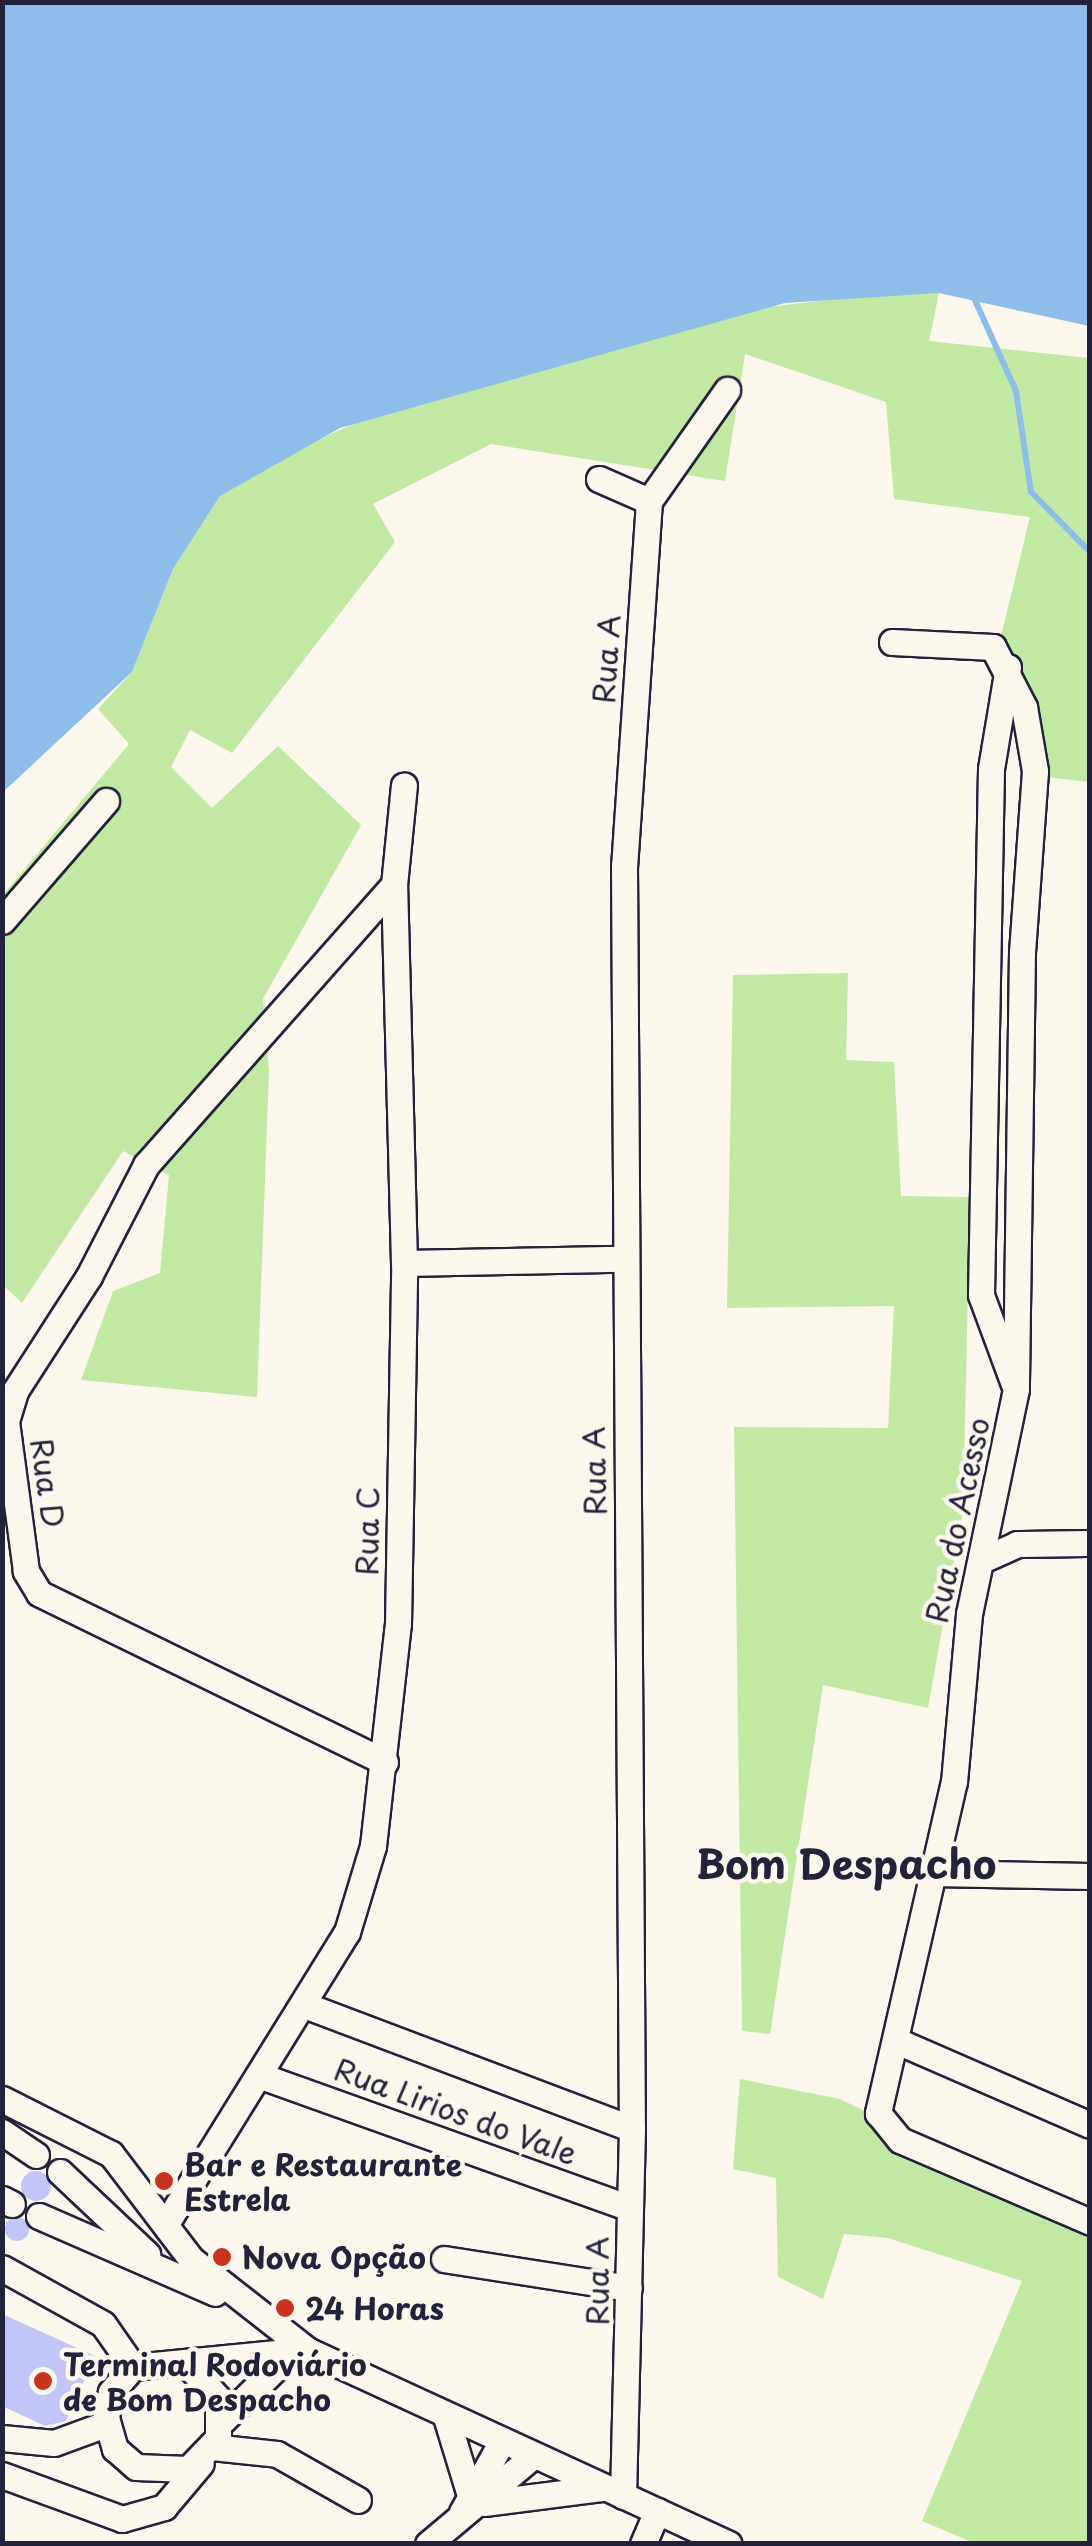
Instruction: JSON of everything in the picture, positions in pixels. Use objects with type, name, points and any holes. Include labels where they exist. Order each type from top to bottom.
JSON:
[{"type":"street","points":[[598,479],[649,501],[727,390]]},
{"type":"street","name":"Rua A","points":[[613,2492],[630,2288],[632,2129],[621,1259],[624,866],[649,501]]},
{"type":"street","name":"Rua do Acesso","points":[[892,642],[986,643],[1008,667],[1035,771],[1016,1388],[932,1873],[898,2041],[878,2113],[884,2129],[1090,2222]]},
{"type":"street","points":[[1008,667],[991,769],[990,1071],[981,1306],[1016,1388]]},
{"type":"street","name":"Rua C","points":[[167,2222],[307,2006],[362,1896],[385,1762],[398,1624],[404,1263],[394,885],[404,785]]},
{"type":"street","points":[[2,921],[106,801]]},
{"type":"street","name":"Rua D","points":[[385,1762],[39,1593],[26,1571],[4,1421],[15,1391],[146,1166],[394,885]]},
{"type":"street","points":[[990,1071],[1023,1071]]},
{"type":"street","points":[[404,1263],[621,1259]]},
{"type":"street","points":[[984,1559],[1017,1544],[1090,1543]]},
{"type":"street","points":[[932,1873],[1090,1876]]},
{"type":"street","points":[[307,2006],[632,2129]]},
{"type":"street","points":[[898,2041],[1090,2125]]},
{"type":"street","name":"Rua Lirios do Vale","points":[[261,2076],[629,2208]]},
{"type":"street","points":[[2,2099],[111,2154],[167,2222],[191,2259],[298,2352],[728,2544]]},
{"type":"street","points":[[2,2132],[36,2155]]},
{"type":"street","points":[[60,2172],[158,2264]]},
{"type":"street","points":[[40,2216],[158,2264],[251,2310]]},
{"type":"street","points":[[444,2259],[630,2288]]},
{"type":"street","points":[[2,2268],[103,2324],[133,2367]]},
{"type":"street","points":[[298,2352],[133,2367],[111,2392],[106,2424],[115,2449],[144,2471],[171,2474],[207,2453],[277,2454],[358,2500]]},
{"type":"street","points":[[2,2475],[122,2520],[164,2507],[207,2453],[221,2422],[298,2352]]},
{"type":"street","points":[[186,2363],[213,2386],[221,2422]]},
{"type":"street","points":[[446,2420],[472,2502]]},
{"type":"street","points":[[2,2438],[54,2443],[106,2424]]},
{"type":"street","points":[[472,2502],[501,2443]]},
{"type":"street","points":[[428,2544],[472,2502],[534,2456]]},
{"type":"street","points":[[472,2502],[613,2492]]},
{"type":"street","points":[[642,2544],[657,2512]]},
{"type":"green space","points":[[894,292],[939,293],[929,341],[1089,358],[1089,782],[1046,777],[1032,700],[1001,636],[1030,517],[894,499],[886,402],[745,354],[725,481],[491,444],[373,504],[395,542],[232,753],[190,730],[171,767],[212,808],[278,746],[361,825],[263,999],[269,1071],[257,1397],[81,1380],[113,1291],[160,1273],[169,1175],[123,1151],[22,1303],[3,1285],[2,896],[129,744],[98,709],[132,672],[173,569],[220,496],[266,463],[378,413],[752,309]]},
{"type":"green space","points":[[848,973],[846,1060],[894,1062],[901,1196],[970,1197],[963,1512],[928,1708],[823,1685],[770,2034],[742,2031],[734,1427],[888,1428],[894,1306],[727,1308],[733,975]]},
{"type":"green space","points":[[740,2079],[840,2099],[1089,2220],[1089,2543],[974,2543],[922,2521],[1022,2281],[888,2238],[844,2234],[823,2299],[778,2277],[776,2178],[733,2169]]},
{"type":"water","points":[[3,2],[1089,3],[1089,326],[939,293],[785,303],[340,428],[220,496],[173,569],[132,672],[3,792]]},
{"type":"building","points":[[36,2171],[47,2175],[51,2186],[47,2197],[36,2201],[25,2197],[21,2186],[25,2175]]},
{"type":"building","points":[[17,2217],[26,2220],[26,2238],[17,2241],[8,2238],[5,2229],[8,2220]]},
{"type":"building","name":"Terminal Rodoviário de Bom Despacho","points":[[2,2314],[95,2356],[66,2421],[45,2426],[2,2406]]},
{"type":"waterway","points":[[974,298],[1016,391],[1031,492],[1090,552]]},
{"type":"place","name":"Bar e Restaurante Estrela","points":[[164,2181]]},
{"type":"place","name":"Nova Opção","points":[[222,2257]]},
{"type":"place","name":"24 Horas","points":[[285,2308]]},
{"type":"place","name":"Terminal Rodoviário de Bom Despacho","points":[[43,2381]]},
{"type":"district","name":"Bom Despacho","points":[[846,1863]]}]
